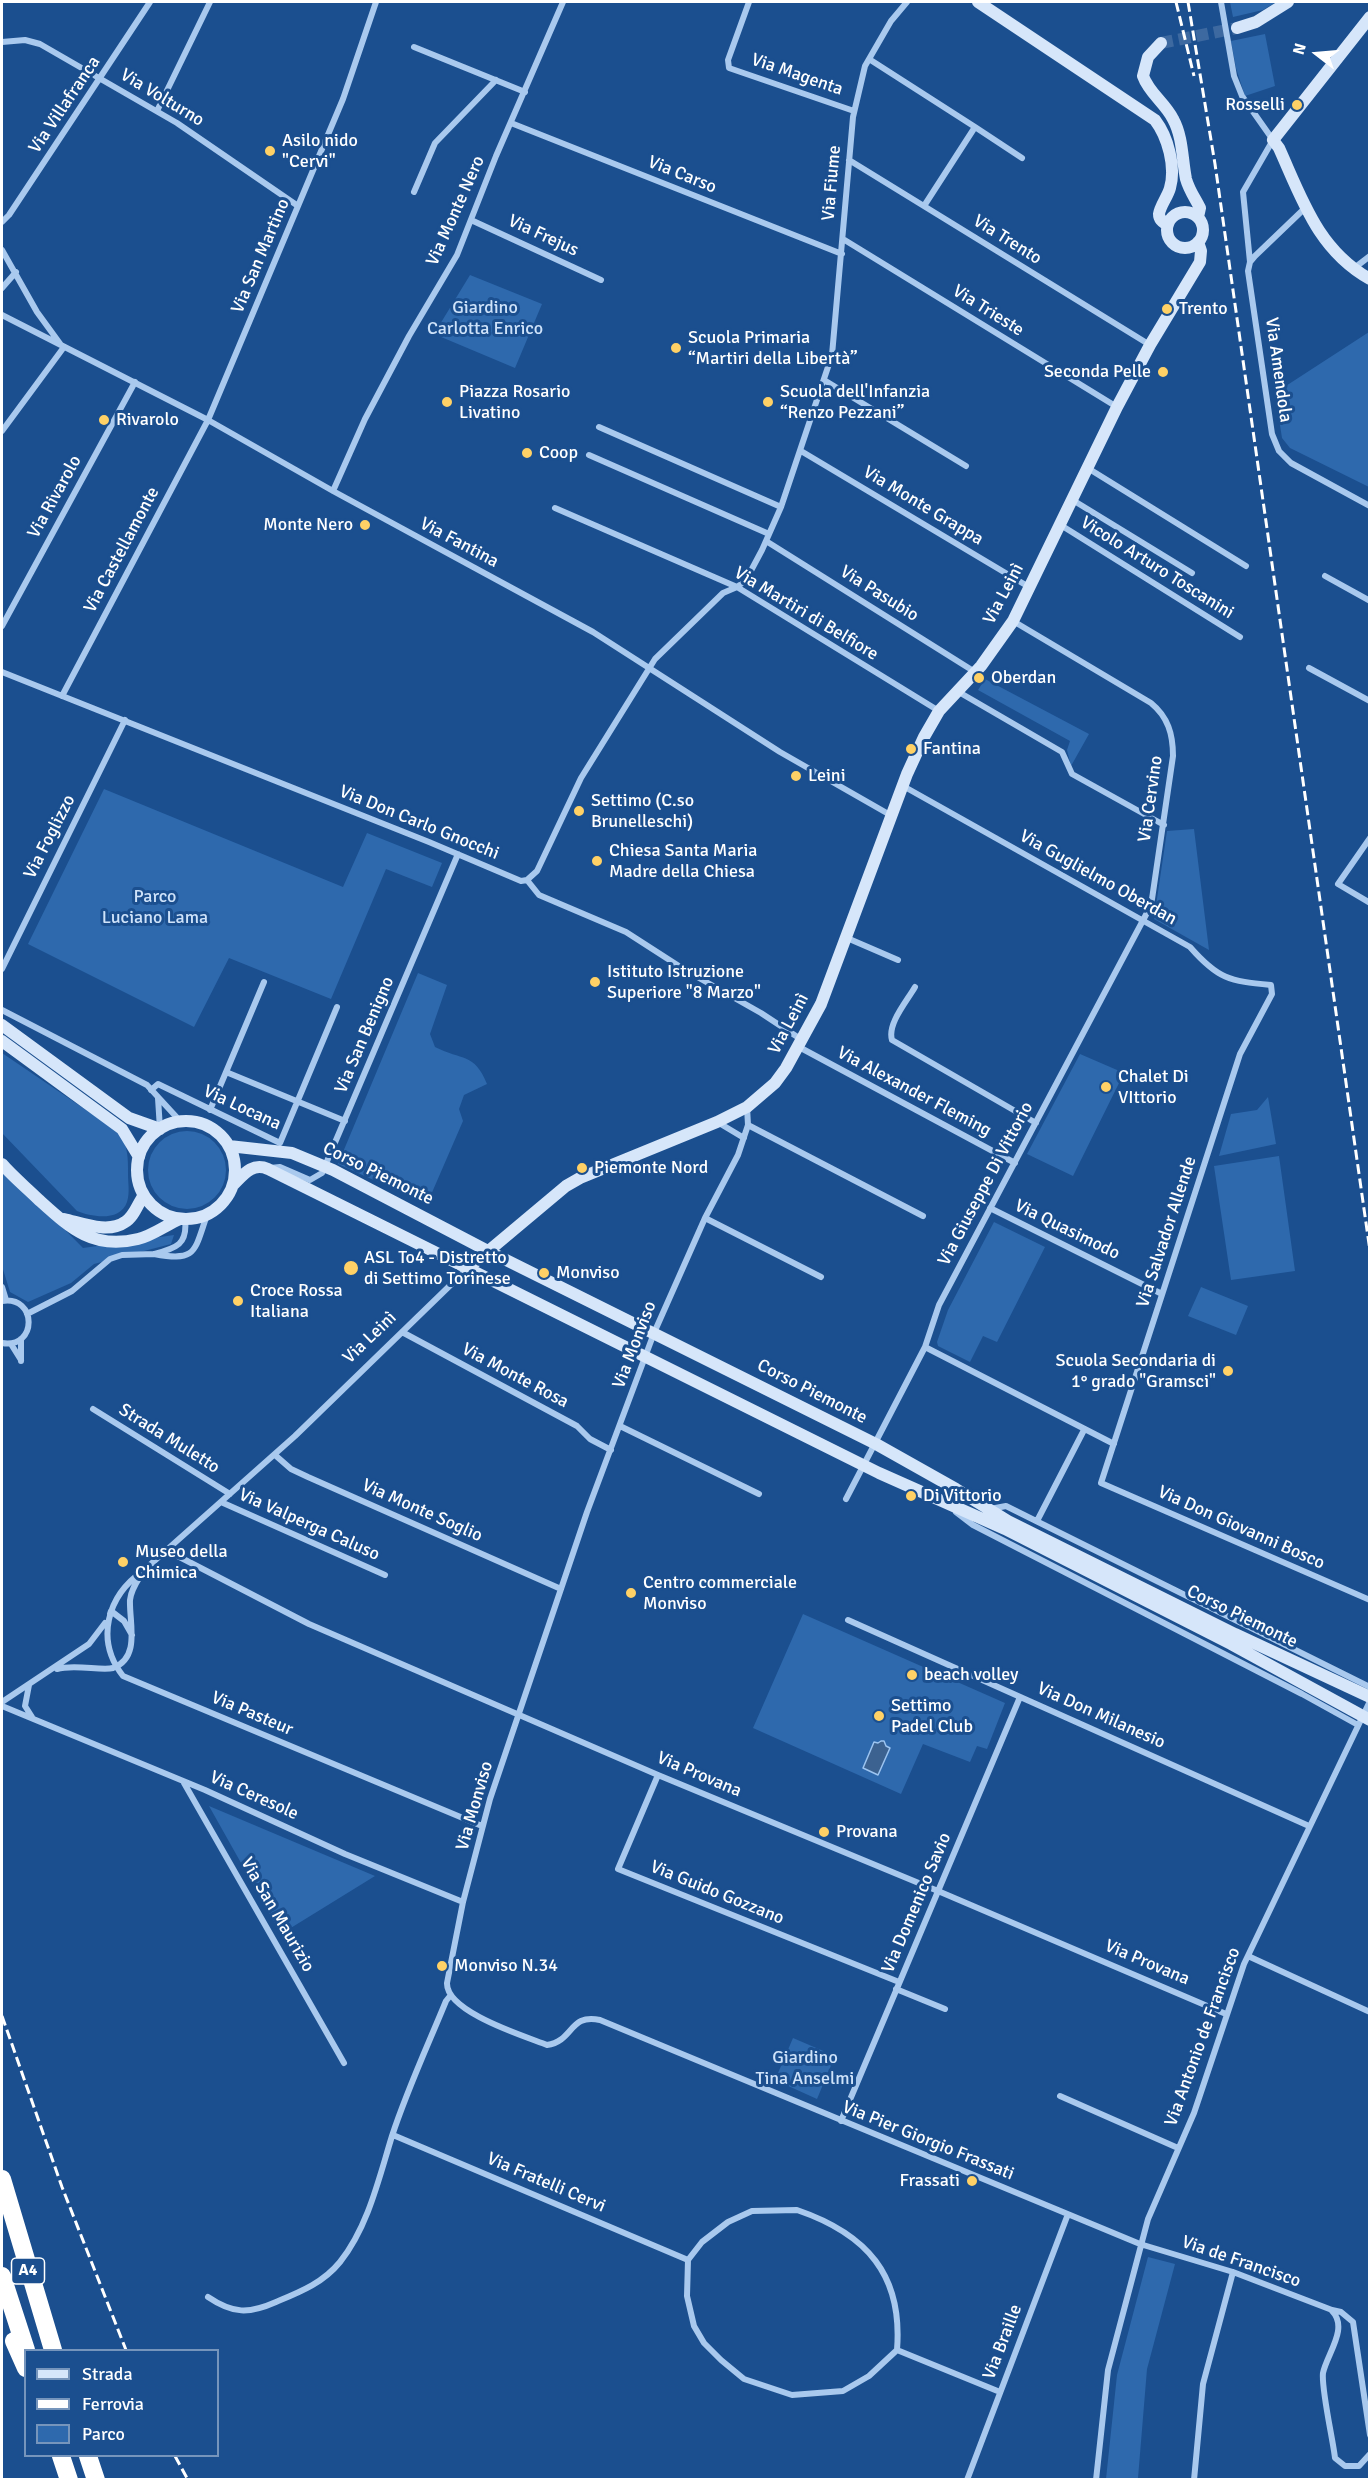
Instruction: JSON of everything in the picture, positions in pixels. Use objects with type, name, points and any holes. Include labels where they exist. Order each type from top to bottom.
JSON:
[{"type":"highway","points":[[2,2179],[53,2349]]},
{"type":"highway","name":"A4","points":[[2,2192],[53,2349]]},
{"type":"highway","name":"A4","points":[[2,2276],[26,2349]]},
{"type":"highway","points":[[2,2312],[24,2363]]},
{"type":"highway","points":[[61,2457],[69,2480]]},
{"type":"highway","points":[[88,2457],[96,2480]]},
{"type":"main road","points":[[978,2],[1155,120],[1163,130],[1172,182],[1159,213],[1160,219],[1167,225],[1170,241],[1179,247],[1192,245],[1203,232],[1198,217],[1200,208],[1193,199],[1173,119],[1151,91],[1143,76],[1148,57],[1161,43]]},
{"type":"main road","points":[[1237,28],[1256,22],[1288,2]]},
{"type":"main road","points":[[1370,17],[1273,140],[1279,148],[1304,209],[1328,243],[1353,270],[1370,279]]},
{"type":"main road","points":[[1167,225],[1193,199]]},
{"type":"main road","points":[[1165,201],[1180,213],[1198,217]]},
{"type":"main road","name":"Via Leinì","points":[[467,1269],[550,1198],[580,1178],[717,1122],[747,1107],[775,1083],[801,1044],[821,1004],[903,786],[939,711],[975,672],[1013,621],[1086,467],[1150,345],[1196,266],[1192,245]]},
{"type":"main road","points":[[2,1025],[129,1118],[160,1129]]},
{"type":"main road","points":[[2,1041],[122,1129],[140,1157]]},
{"type":"main road","points":[[2,1164],[60,1218],[83,1235],[110,1243],[140,1239],[182,1219],[207,1215],[227,1198],[236,1172],[229,1146],[220,1135],[195,1122],[181,1122],[160,1129],[144,1146],[140,1157],[139,1183],[144,1194],[159,1210],[182,1219]]},
{"type":"main road","name":"Corso Piemonte","points":[[229,1146],[292,1153],[326,1167],[488,1251],[876,1444],[1008,1521],[1233,1639],[1364,1723]]},
{"type":"main road","points":[[233,1185],[257,1166],[268,1169]]},
{"type":"main road","name":"Corso Piemonte","points":[[268,1169],[865,1466],[1005,1529],[1233,1639],[1370,1699]]},
{"type":"main road","points":[[60,1218],[95,1226],[116,1226],[126,1222],[144,1194]]},
{"type":"street","name":"Via Villafranca","points":[[2,222],[101,79],[150,2]]},
{"type":"street","points":[[157,111],[210,2]]},
{"type":"street","name":"Via San Martino","points":[[208,420],[351,79],[376,2]]},
{"type":"street","name":"Via Monte Nero","points":[[333,491],[365,419],[409,336],[453,262],[563,2]]},
{"type":"street","name":"Via Magenta","points":[[749,2],[728,60],[729,68],[854,111]]},
{"type":"street","name":"Via Fiume","points":[[527,880],[537,871],[581,778],[659,653],[723,593],[746,580],[768,538],[801,451],[831,355],[854,111],[865,66],[891,21],[907,2]]},
{"type":"street","points":[[1221,2],[1234,76],[1242,96],[1273,140],[1243,192],[1250,262]]},
{"type":"street","name":"Via Volturno","points":[[2,42],[31,41],[101,79],[177,123],[298,206]]},
{"type":"street","points":[[414,47],[525,92]]},
{"type":"street","points":[[869,59],[1022,158]]},
{"type":"street","points":[[414,192],[435,143],[495,80]]},
{"type":"street","name":"Via Carso","points":[[511,123],[842,254]]},
{"type":"street","points":[[924,206],[975,127]]},
{"type":"street","name":"Via Trento","points":[[849,160],[1150,345]]},
{"type":"street","points":[[1250,262],[1304,209]]},
{"type":"street","name":"Via Frejus","points":[[471,220],[601,280]]},
{"type":"street","name":"Via Trieste","points":[[843,239],[1117,407]]},
{"type":"street","points":[[2,250],[37,312],[64,347],[2,431]]},
{"type":"street","points":[[1353,270],[1370,256]]},
{"type":"street","name":"Via Amendola","points":[[1250,262],[1248,271],[1272,434],[1279,452],[1292,463],[1370,506]]},
{"type":"street","points":[[2,288],[16,272]]},
{"type":"street","name":"Via Fantina","points":[[2,315],[208,420],[333,491],[593,632],[780,752],[892,817]]},
{"type":"street","points":[[824,380],[966,466]]},
{"type":"street","name":"Via Rivarolo","points":[[2,626],[135,382]]},
{"type":"street","name":"Via Castellamonte","points":[[62,696],[208,420]]},
{"type":"street","points":[[599,427],[781,507]]},
{"type":"street","name":"Via Monte Grappa","points":[[801,451],[1029,587]]},
{"type":"street","name":"Via Pasubio","points":[[589,455],[768,538],[975,672]]},
{"type":"street","points":[[1086,467],[1246,566]]},
{"type":"street","points":[[1071,499],[1192,573]]},
{"type":"street","name":"Via Martiri di Belfiore","points":[[555,508],[737,587],[939,711]]},
{"type":"street","name":"Vicolo Arturo Toscanini","points":[[1059,524],[1240,637]]},
{"type":"street","points":[[1325,576],[1370,601]]},
{"type":"street","name":"Via Cervino","points":[[1013,621],[1151,703],[1165,717],[1173,741],[1173,756],[1152,899],[1142,920]]},
{"type":"street","points":[[1309,668],[1370,701]]},
{"type":"street","name":"Via Don Carlo Gnocchi","points":[[2,672],[521,881],[527,880],[539,895],[626,932],[685,970],[761,1013],[801,1044]]},
{"type":"street","points":[[957,691],[1062,752],[1072,774],[1164,825]]},
{"type":"street","name":"Via Foglizzo","points":[[2,969],[126,720]]},
{"type":"street","name":"Via Guglielmo Oberdan","points":[[903,786],[1190,947],[1204,963],[1222,977],[1271,985],[1272,994]]},
{"type":"street","points":[[1370,838],[1338,884],[1370,903]]},
{"type":"street","name":"Via San Benigno","points":[[326,1167],[458,854]]},
{"type":"street","name":"Via Giuseppe Di Vittorio","points":[[846,1499],[925,1347],[939,1305],[1142,920]]},
{"type":"street","points":[[847,938],[898,960]]},
{"type":"street","points":[[210,1110],[264,981]]},
{"type":"street","points":[[915,987],[892,1026],[890,1035],[892,1040],[1036,1123]]},
{"type":"street","name":"Via Salvador Allende","points":[[1101,1484],[1240,1054],[1272,994]]},
{"type":"street","name":"Via Locana","points":[[151,1090],[158,1084],[280,1143],[337,1007]]},
{"type":"street","points":[[2,1010],[139,1081],[151,1090],[181,1122]]},
{"type":"street","name":"Via Alexander Fleming","points":[[801,1044],[1015,1164]]},
{"type":"street","name":"Via Locana","points":[[226,1072],[345,1121]]},
{"type":"street","points":[[158,1097],[160,1129]]},
{"type":"street","name":"Via Monviso","points":[[208,2297],[222,2307],[233,2310],[258,2310],[313,2287],[340,2262],[359,2232],[393,2134],[442,2009],[450,1996],[447,1983],[463,1902],[482,1826],[561,1589],[654,1333],[705,1218],[738,1155],[748,1125],[747,1107]]},
{"type":"street","points":[[717,1122],[744,1138]]},
{"type":"street","points":[[748,1125],[923,1216]]},
{"type":"street","points":[[268,1169],[280,1167],[310,1180],[316,1179],[326,1167]]},
{"type":"street","name":"Via Quasimodo","points":[[990,1208],[1162,1294]]},
{"type":"street","points":[[27,1314],[72,1291],[110,1259],[122,1255],[154,1254],[181,1258],[190,1254],[197,1246],[207,1215]]},
{"type":"street","points":[[705,1218],[820,1276]]},
{"type":"street","points":[[154,1254],[178,1245],[183,1239],[186,1230],[182,1219]]},
{"type":"street","name":"Via Leinì","points":[[143,1571],[275,1455],[467,1269]]},
{"type":"street","points":[[2,1287],[4,1300],[19,1303],[27,1314],[28,1328],[21,1339],[11,1344],[2,1343]]},
{"type":"street","name":"Via Monte Rosa","points":[[402,1332],[577,1426],[590,1439],[611,1450]]},
{"type":"street","points":[[11,1344],[21,1361],[21,1339]]},
{"type":"street","points":[[925,1347],[1114,1444]]},
{"type":"street","name":"Strada Muletto","points":[[93,1409],[230,1494]]},
{"type":"street","points":[[620,1426],[759,1494]]},
{"type":"street","points":[[1037,1521],[1084,1430]]},
{"type":"street","name":"Via Monte Soglio","points":[[275,1455],[291,1469],[308,1477],[561,1589]]},
{"type":"street","name":"Via Don Giovanni Bosco","points":[[1101,1484],[1370,1600]]},
{"type":"street","name":"Corso Piemonte","points":[[941,1501],[973,1525],[1302,1694],[1364,1723]]},
{"type":"street","name":"Via Valperga Caluso","points":[[221,1502],[385,1575]]},
{"type":"street","points":[[988,1509],[1006,1506],[1370,1687]]},
{"type":"street","name":"Via Provana","points":[[166,1550],[309,1624],[658,1775],[938,1890],[1226,2014]]},
{"type":"street","points":[[2,1704],[94,1640],[125,1587],[143,1571]]},
{"type":"street","points":[[53,1669],[68,1666],[110,1669],[116,1667],[128,1654],[132,1635],[132,1592],[143,1571]]},
{"type":"street","points":[[111,1611],[124,1621],[132,1635]]},
{"type":"street","points":[[111,1611],[106,1626],[116,1667]]},
{"type":"street","name":"Via Don Milanesio","points":[[848,1620],[1309,1826]]},
{"type":"street","name":"Via Pasteur","points":[[116,1667],[123,1676],[482,1826]]},
{"type":"street","points":[[29,1685],[25,1706],[33,1717]]},
{"type":"street","name":"Via Domenico Savio","points":[[841,2121],[1020,1696]]},
{"type":"street","points":[[1364,1723],[1370,1699]]},
{"type":"street","name":"Via Ceresole","points":[[2,1704],[345,1854],[463,1902]]},
{"type":"street","name":"Via Antonio de Francisco","points":[[1096,2480],[1108,2370],[1140,2244],[1194,2113],[1210,2070],[1226,2014],[1248,1956],[1309,1826],[1364,1723]]},
{"type":"street","name":"Via Guido Gozzano","points":[[658,1775],[618,1869],[898,1986]]},
{"type":"street","name":"Via San Maurizio","points":[[184,1782],[344,2063]]},
{"type":"street","points":[[1248,1956],[1370,2012]]},
{"type":"street","points":[[898,1986],[945,2009]]},
{"type":"street","name":"Via Pier Giorgio Frassati","points":[[450,1996],[483,2019],[547,2045],[558,2043],[566,2038],[572,2026],[579,2021],[588,2018],[600,2020],[1140,2244]]},
{"type":"street","points":[[1060,2096],[1178,2148]]},
{"type":"street","name":"Via Fratelli Cervi","points":[[393,2134],[688,2259]]},
{"type":"street","points":[[797,2210],[820,2218],[858,2243],[877,2262],[892,2287],[899,2325],[897,2350],[869,2376],[843,2391],[792,2395],[744,2379],[704,2343],[694,2326],[687,2296],[688,2259],[702,2241],[728,2223],[752,2211],[797,2210]]},
{"type":"street","name":"Via Braille","points":[[967,2480],[1068,2214]]},
{"type":"street","name":"Via de Francisco","points":[[1140,2244],[1233,2272],[1341,2312],[1353,2322],[1370,2435]]},
{"type":"street","points":[[1194,2480],[1203,2384],[1233,2272]]},
{"type":"street","points":[[1332,2310],[1337,2315],[1338,2332],[1323,2379],[1335,2458],[1345,2466],[1359,2466],[1370,2454]]},
{"type":"street","points":[[897,2350],[1000,2392]]},
{"type":"green space","points":[[1230,2],[1276,2],[1263,10],[1233,17]]},
{"type":"green space","points":[[1265,34],[1275,86],[1245,96],[1236,68],[1231,41]]},
{"type":"green space","name":"Giardino Carlotta Enrico","points":[[470,275],[542,304],[515,368],[434,334]]},
{"type":"green space","points":[[1369,332],[1369,487],[1290,448],[1282,438],[1275,393]]},
{"type":"green space","points":[[985,679],[1089,734],[1071,766],[1067,750],[1070,741],[978,690]]},
{"type":"green space","name":"Parco Luciano Lama","points":[[104,789],[343,887],[367,833],[442,863],[432,887],[386,869],[331,999],[229,958],[194,1027],[28,944]]},
{"type":"green space","points":[[1194,829],[1209,950],[1154,919],[1167,831]]},
{"type":"green space","points":[[418,973],[447,985],[430,1034],[435,1047],[472,1062],[487,1084],[464,1095],[459,1109],[463,1121],[427,1204],[338,1164]]},
{"type":"green space","points":[[2,1053],[120,1133],[127,1153],[129,1192],[127,1202],[118,1213],[98,1216],[77,1211],[2,1133]]},
{"type":"green space","points":[[1080,1054],[1124,1073],[1073,1176],[1027,1154]]},
{"type":"green space","points":[[1268,1097],[1276,1144],[1219,1156],[1231,1114],[1257,1110]]},
{"type":"green space","points":[[179,1131],[195,1131],[209,1137],[220,1148],[226,1162],[226,1178],[220,1192],[209,1203],[195,1209],[179,1209],[165,1203],[154,1192],[148,1178],[148,1162],[154,1148],[165,1137]]},
{"type":"green space","points":[[1279,1156],[1295,1271],[1231,1280],[1214,1166]]},
{"type":"green space","points":[[2,1166],[83,1248],[174,1235],[171,1244],[94,1264],[71,1283],[28,1302],[10,1292],[2,1266]]},
{"type":"green space","points":[[994,1222],[1045,1247],[997,1342],[983,1336],[970,1362],[938,1346],[937,1342],[948,1310]]},
{"type":"green space","points":[[1201,1287],[1248,1306],[1236,1335],[1188,1316]]},
{"type":"green space","name":"Settimo Padel Club","points":[[803,1614],[1005,1703],[987,1749],[977,1746],[970,1762],[923,1744],[901,1794],[753,1728]]},
{"type":"green space","points":[[209,1806],[375,1876],[281,1934]]},
{"type":"green space","name":"Giardino Tina Anselmi","points":[[793,2038],[835,2056],[817,2099],[775,2080]]},
{"type":"green space","points":[[1148,2257],[1175,2264],[1147,2369],[1138,2478],[1106,2479],[1117,2375]]},
{"type":"shaded area","points":[[884,1741],[890,1748],[878,1775],[863,1768],[874,1742]]},
{"type":"tunnel","points":[[1161,43],[1237,28]]},
{"type":"railway","points":[[1176,2],[1194,76]]},
{"type":"railway","points":[[1188,2],[1215,164],[1370,1251]]},
{"type":"railway","points":[[2,2016],[62,2187],[126,2349]]},
{"type":"railway","points":[[176,2457],[188,2480]]},
{"type":"place","name":"Rosselli","points":[[1297,105]]},
{"type":"place","name":"Asilo nido \"Cervi\"","points":[[270,151]]},
{"type":"place","name":"Trento","points":[[1167,309]]},
{"type":"place","name":"Scuola Primaria “Martiri della Libertà”","points":[[676,348]]},
{"type":"place","name":"Seconda Pelle","points":[[1163,372]]},
{"type":"place","name":"Piazza Rosario Livatino","points":[[447,402]]},
{"type":"place","name":"Scuola dell'Infanzia “Renzo Pezzani”","points":[[768,402]]},
{"type":"place","name":"Rivarolo","points":[[104,420]]},
{"type":"place","name":"Coop","points":[[527,453]]},
{"type":"place","name":"Monte Nero","points":[[365,525]]},
{"type":"place","name":"Oberdan","points":[[979,678]]},
{"type":"place","name":"Fantina","points":[[911,749]]},
{"type":"place","name":"Leini","points":[[796,776]]},
{"type":"place","name":"Settimo (C.so Brunelleschi)","points":[[579,811]]},
{"type":"place","name":"Chiesa Santa Maria Madre della Chiesa","points":[[597,861]]},
{"type":"place","name":"Istituto Istruzione Superiore \"8 Marzo\"","points":[[595,982]]},
{"type":"place","name":"Chalet Di VIttorio","points":[[1106,1087]]},
{"type":"place","name":"Piemonte Nord","points":[[582,1168]]},
{"type":"place","name":"ASL To4 - Distretto di Settimo Torinese","points":[[351,1268]]},
{"type":"place","name":"Monviso","points":[[544,1273]]},
{"type":"place","name":"Croce Rossa Italiana","points":[[238,1301]]},
{"type":"place","name":"Scuola Secondaria di 1° grado \"Gramsci\"","points":[[1228,1371]]},
{"type":"place","name":"Di Vittorio","points":[[911,1496]]},
{"type":"place","name":"Museo della Chimica","points":[[123,1562]]},
{"type":"place","name":"Centro commerciale Monviso","points":[[631,1593]]},
{"type":"place","name":"beach volley","points":[[912,1675]]},
{"type":"place","name":"Settimo Padel Club","points":[[879,1716]]},
{"type":"place","name":"Provana","points":[[824,1832]]},
{"type":"place","name":"Monviso N.34","points":[[442,1966]]},
{"type":"place","name":"Frassati","points":[[972,2181]]}]
